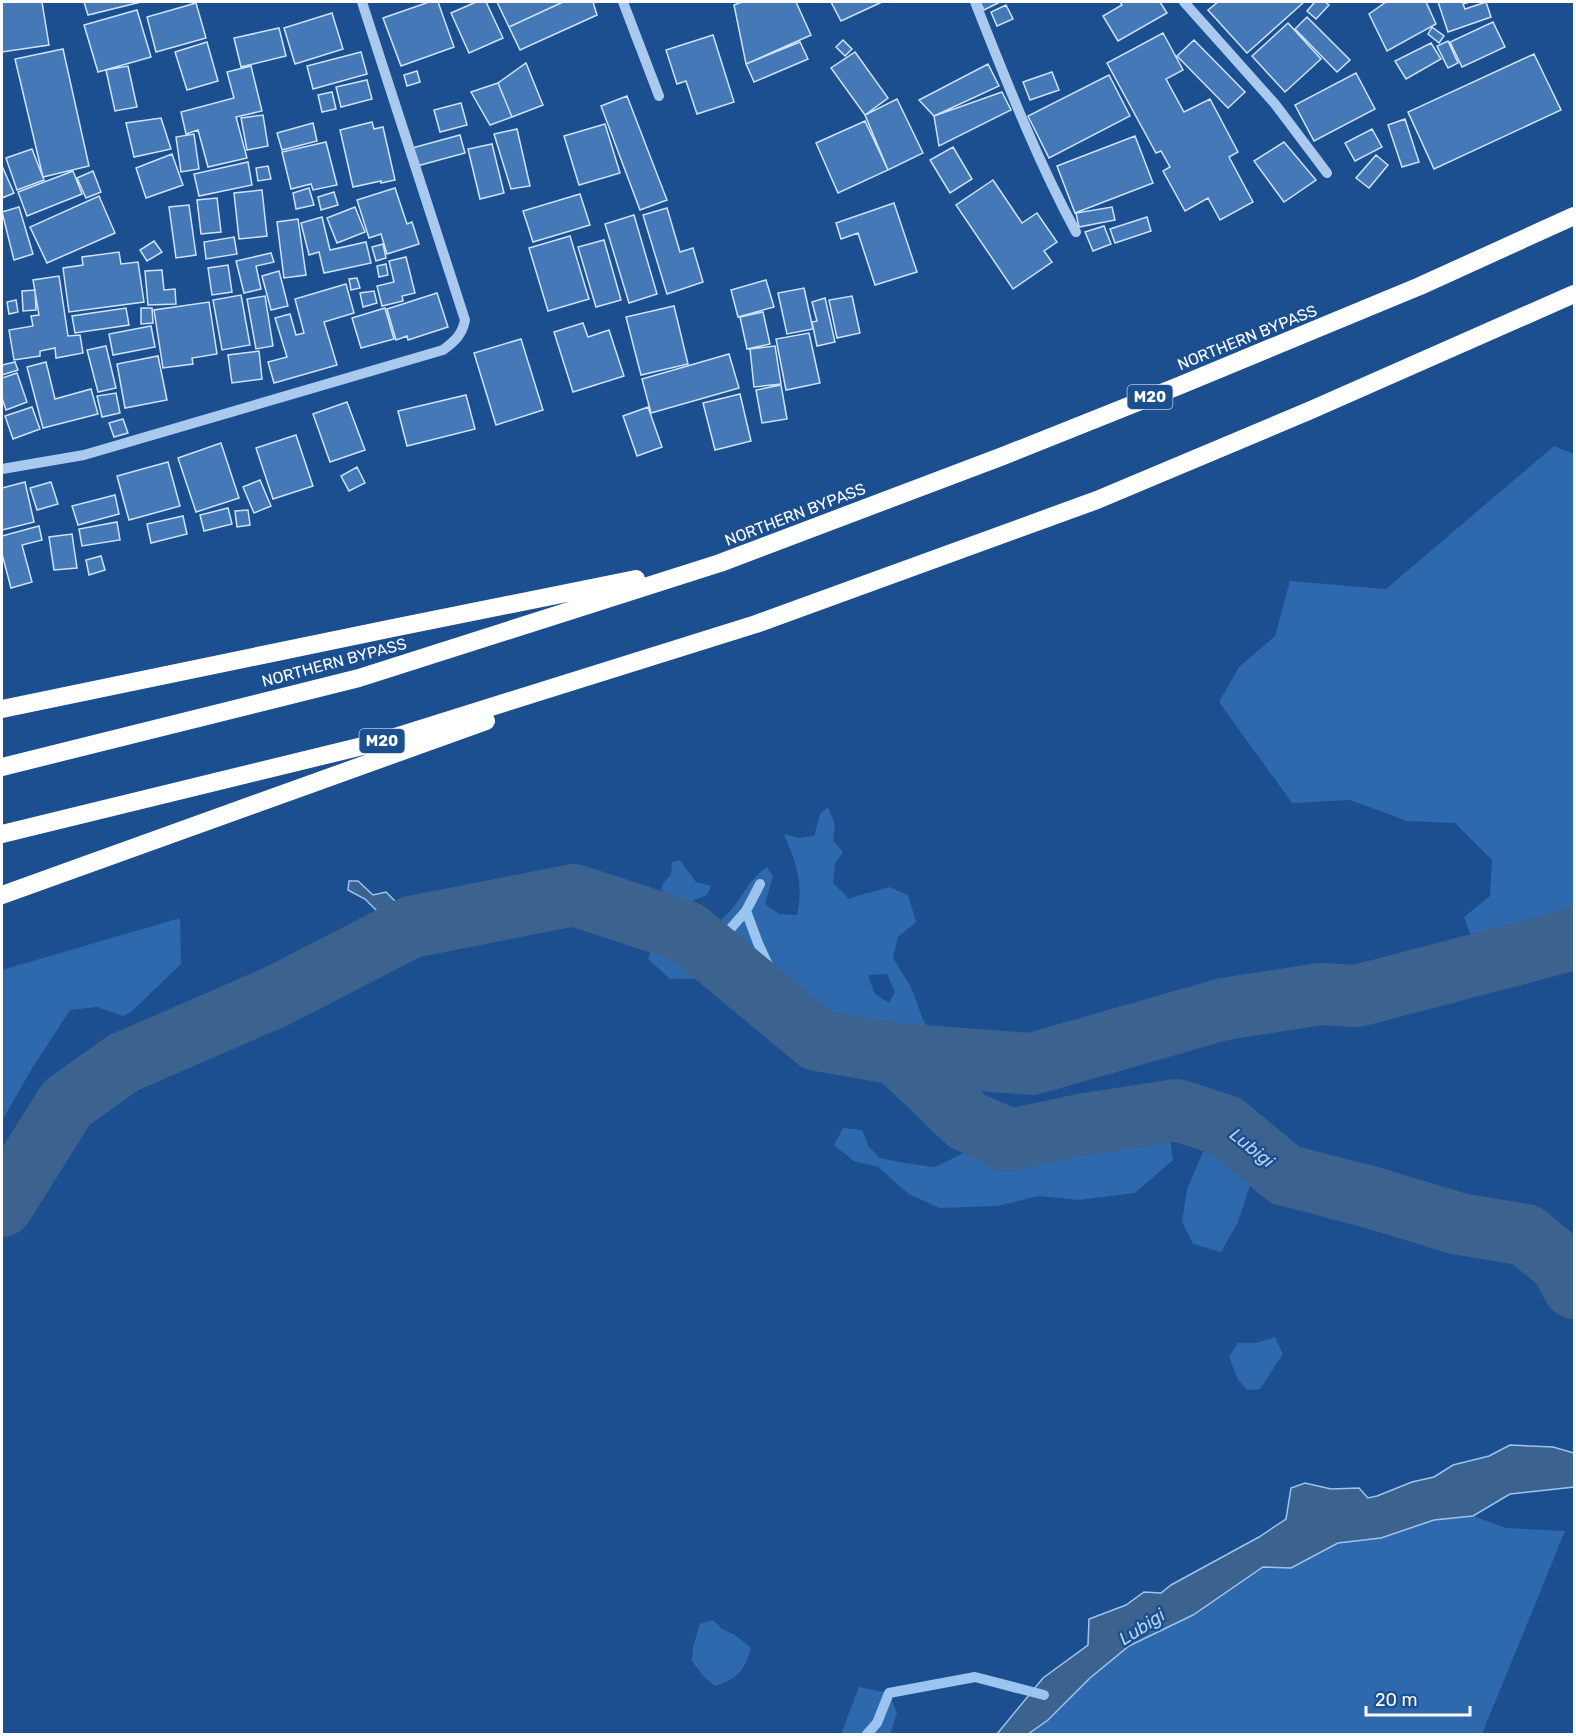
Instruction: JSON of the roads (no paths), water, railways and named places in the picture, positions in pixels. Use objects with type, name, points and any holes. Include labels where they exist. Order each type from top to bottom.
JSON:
[{"type":"highway","name":"NORTHERN BYPASS","points":[[2,767],[359,678],[720,563],[1003,456],[1180,385],[1420,286],[1575,216]]},
{"type":"highway","name":"M20","points":[[2,834],[379,742],[756,624],[1097,500],[1322,405],[1575,294]]},
{"type":"highway","points":[[2,709],[393,627],[720,563]]},
{"type":"highway","points":[[2,895],[756,624]]},
{"type":"street","points":[[2,469],[84,455],[443,350],[456,341],[463,331],[465,320],[362,2]]},
{"type":"street","points":[[622,2],[659,96]]},
{"type":"street","points":[[975,2],[1012,97],[1050,183],[1076,232]]},
{"type":"street","points":[[1184,2],[1275,104],[1328,173]]},
{"type":"water","points":[[349,881],[358,881],[373,895],[386,892],[403,909],[431,908],[460,903],[477,913],[438,944],[408,945],[383,941],[386,920],[365,899],[348,890]]},
{"type":"water","points":[[325,943],[371,947],[346,968],[314,977],[318,955]]},
{"type":"water","points":[[314,977],[306,989],[275,1020],[248,1029],[203,1028],[208,1017],[227,998],[252,994]]},
{"type":"water","points":[[97,1081],[89,1101],[73,1116],[51,1128],[53,1108],[60,1096],[71,1089]]},
{"type":"water","points":[[41,1144],[42,1178],[30,1205],[2,1219],[2,1183]]},
{"type":"water","points":[[1538,1223],[1558,1240],[1574,1265],[1574,1307],[1556,1293],[1537,1255],[1511,1232],[1524,1225]]},
{"type":"water","points":[[1510,1445],[1553,1447],[1574,1453],[1574,1487],[1510,1494],[1473,1516],[1434,1520],[1381,1538],[1338,1543],[1291,1568],[1263,1567],[1193,1615],[1129,1646],[1090,1678],[1048,1720],[1028,1734],[997,1734],[1043,1678],[1088,1645],[1089,1619],[1126,1605],[1144,1592],[1161,1593],[1171,1585],[1259,1537],[1286,1519],[1291,1488],[1305,1483],[1331,1489],[1359,1488],[1368,1498],[1412,1482],[1434,1477],[1453,1465],[1489,1456]]},
{"type":"waterway","points":[[760,884],[746,911],[793,1020]]},
{"type":"waterway","points":[[2,1206],[67,1103],[123,1063],[277,996],[411,927],[574,895],[687,932],[817,1040],[897,1054],[1032,1064],[1224,1009],[1320,994],[1357,996],[1574,939]]},
{"type":"waterway","points":[[710,952],[746,911]]},
{"type":"waterway","name":"Lubigi","points":[[897,1054],[967,1121],[1004,1137],[1006,1141],[1080,1125],[1177,1110],[1226,1126],[1285,1175],[1370,1197],[1459,1224],[1526,1235],[1561,1264],[1574,1288]]},
{"type":"waterway","points":[[867,1734],[877,1723],[889,1693],[975,1677],[1044,1695]]}]
